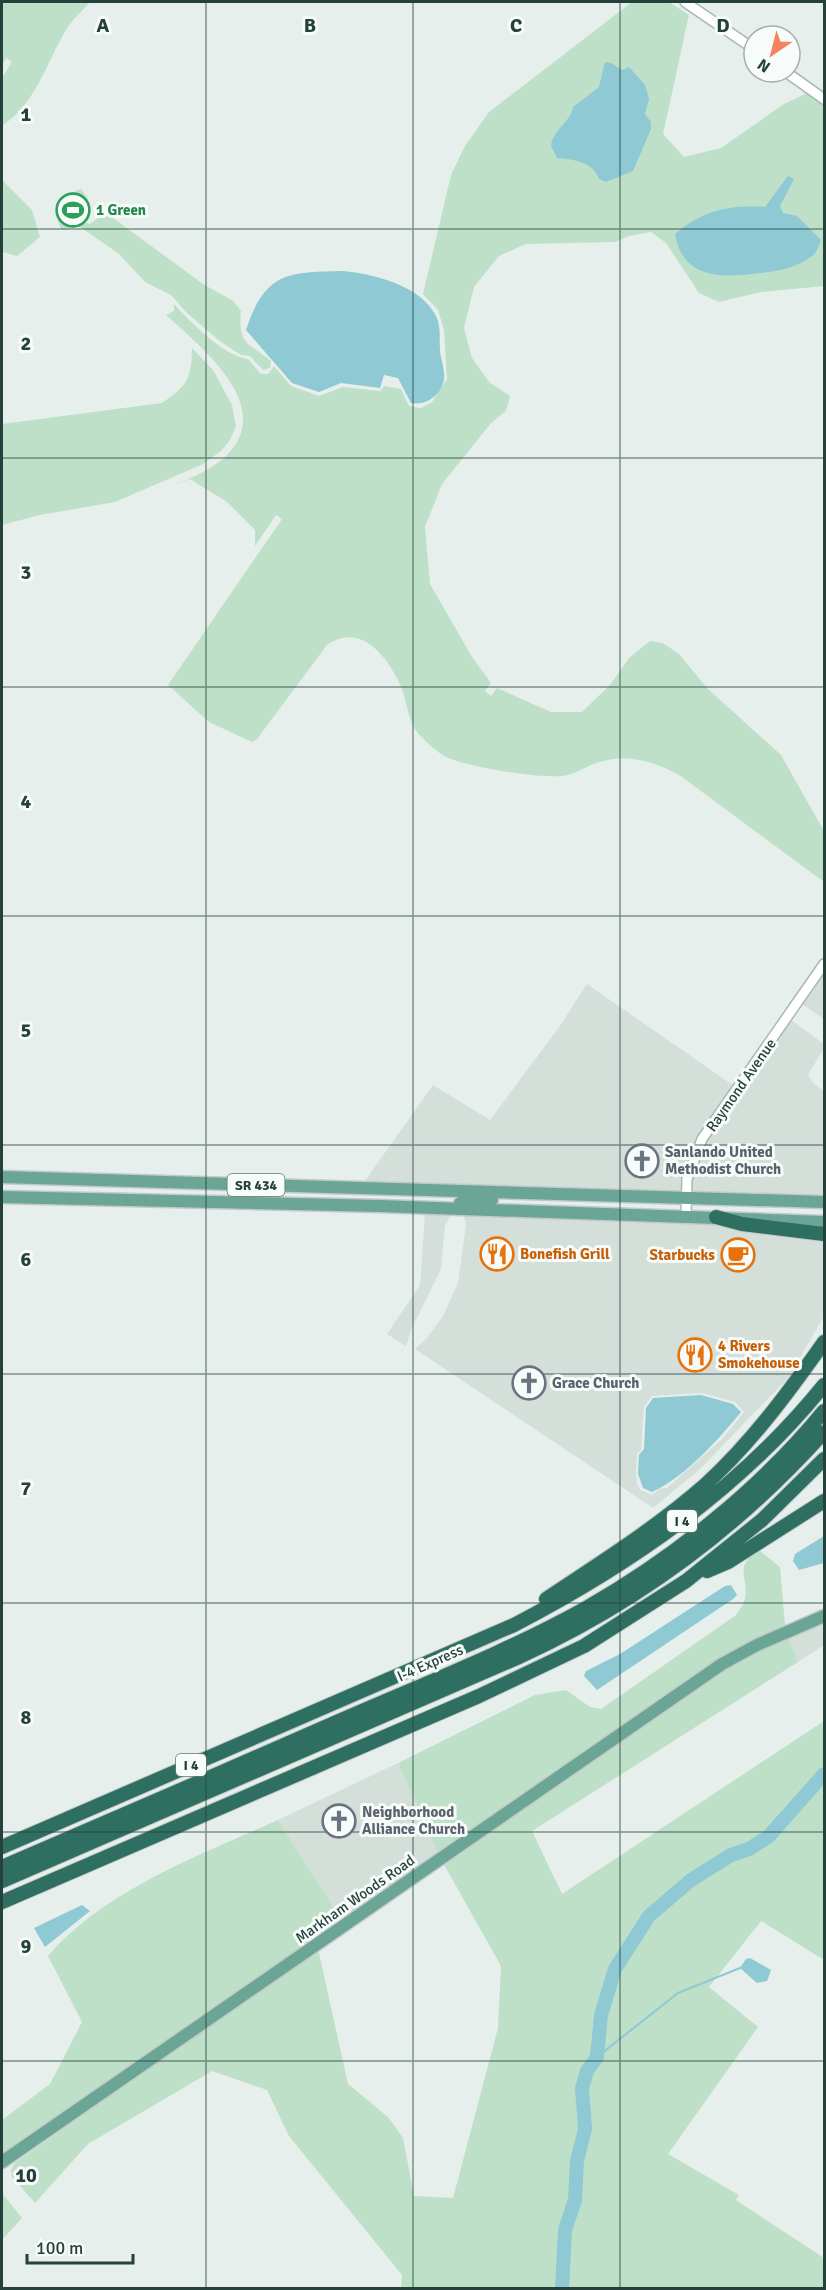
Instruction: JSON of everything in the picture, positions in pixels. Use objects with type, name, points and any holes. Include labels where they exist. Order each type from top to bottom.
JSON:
[{"type":"highway","points":[[716,1217],[742,1224],[825,1234]]},
{"type":"highway","points":[[514,1625],[534,1607],[639,1537],[705,1485],[775,1411],[825,1342]]},
{"type":"highway","name":"I 4","points":[[2,1847],[514,1625],[594,1582],[703,1506],[762,1452],[825,1385]]},
{"type":"highway","name":"I-4 Express","points":[[2,1867],[533,1635],[587,1607],[642,1571],[743,1494],[825,1411]]},
{"type":"highway","name":"I-4 Express","points":[[2,1881],[519,1657],[603,1615],[709,1541],[791,1468],[825,1432]]},
{"type":"highway","points":[[2,1902],[479,1696],[584,1646],[686,1581],[762,1520],[825,1459]]},
{"type":"highway","points":[[686,1581],[728,1562],[825,1501]]},
{"type":"main road","name":"SR 434","points":[[2,1177],[825,1202]]},
{"type":"main road","points":[[84,1200],[90,1188],[139,1188],[157,1182]]},
{"type":"main road","points":[[380,1206],[403,1201],[446,1200],[461,1191]]},
{"type":"main road","points":[[458,1209],[460,1203],[467,1200],[524,1200],[546,1193]]},
{"type":"main road","name":"SR 434","points":[[2,1197],[380,1206],[825,1222]]},
{"type":"main road","name":"Markham Woods Road","points":[[2,2162],[722,1664],[757,1645],[825,1616]]},
{"type":"street","points":[[685,2],[742,41]]},
{"type":"street","points":[[802,83],[825,99]]},
{"type":"street","name":"Raymond Avenue","points":[[686,1216],[690,1167],[702,1139],[825,964]]},
{"type":"shaded area","points":[[824,971],[824,1019],[802,1004]]},
{"type":"shaded area","points":[[587,984],[734,1086],[691,1154],[684,1178],[683,1195],[362,1185],[433,1085],[490,1120],[560,1026]]},
{"type":"shaded area","points":[[791,1020],[824,1044],[824,1048],[808,1075],[813,1083],[824,1091],[824,1197],[690,1195],[691,1179],[706,1141]]},
{"type":"shaded area","points":[[425,1213],[451,1214],[445,1226],[441,1269],[411,1330],[406,1346],[387,1334],[420,1285]]},
{"type":"shaded area","points":[[463,1214],[725,1224],[824,1238],[824,1316],[789,1377],[700,1469],[653,1508],[415,1349],[427,1338],[443,1316],[458,1283],[466,1225]],"holes":[[[702,1393],[735,1402],[744,1412],[723,1438],[667,1488],[661,1488],[652,1495],[641,1490],[637,1485],[637,1454],[641,1450],[644,1407],[652,1396]]]},
{"type":"shaded area","points":[[824,1620],[824,1645],[798,1662],[788,1635]]},
{"type":"shaded area","points":[[398,1763],[439,1855],[343,1922],[278,1820]]},
{"type":"green space","points":[[2,2],[90,2],[66,30],[24,106],[2,126],[2,78],[12,62],[6,58],[2,65]]},
{"type":"green space","points":[[632,2],[669,2],[689,15],[663,134],[684,157],[721,148],[784,104],[807,93],[824,105],[824,286],[761,292],[719,302],[699,293],[666,243],[651,232],[629,236],[615,242],[526,244],[499,256],[474,287],[464,328],[472,358],[490,383],[510,396],[506,411],[492,422],[442,484],[425,527],[430,584],[472,657],[491,683],[485,691],[491,696],[497,688],[551,712],[582,712],[610,685],[629,658],[650,641],[663,643],[679,654],[708,689],[781,755],[824,831],[824,882],[682,777],[649,762],[615,759],[591,765],[577,772],[550,776],[482,767],[441,754],[415,729],[401,687],[386,660],[378,651],[360,639],[350,637],[339,639],[327,645],[257,739],[252,742],[209,722],[168,685],[282,519],[276,515],[255,546],[255,530],[227,502],[190,479],[169,487],[206,470],[226,456],[240,437],[243,417],[239,398],[214,360],[166,315],[174,311],[174,304],[208,337],[229,352],[248,359],[261,374],[268,374],[274,366],[291,386],[319,396],[343,387],[380,391],[384,386],[401,389],[409,406],[421,408],[432,402],[447,379],[444,330],[438,310],[423,294],[451,175],[465,146],[489,112]]},
{"type":"green space","points":[[2,180],[32,210],[40,237],[17,256],[2,252]]},
{"type":"green space","points":[[81,189],[88,199],[83,222],[90,224],[98,218],[109,215],[203,284],[233,301],[241,311],[240,322],[243,337],[246,342],[271,361],[270,368],[263,370],[250,356],[241,355],[221,342],[187,313],[171,295],[145,282],[119,254],[79,226],[62,230],[58,218],[61,205],[69,195]]},
{"type":"green space","points":[[192,348],[213,370],[232,405],[236,426],[230,440],[221,451],[203,464],[115,502],[40,515],[2,525],[2,424],[162,403],[178,391],[186,381],[191,368]]},
{"type":"green space","points":[[759,1550],[780,1567],[785,1625],[720,1661],[439,1855],[398,1763],[535,1695],[566,1690],[590,1707],[601,1709],[736,1615],[746,1594],[744,1568],[746,1562]]},
{"type":"green space","points":[[788,1635],[798,1662],[532,1831],[562,1894],[824,1721],[824,1960],[761,1921],[709,1987],[758,2027],[668,2154],[739,2195],[736,2200],[824,2258],[824,2288],[401,2288],[402,2275],[289,2136],[267,2090],[212,2071],[88,2144],[35,2203],[12,2177],[11,2170],[15,2163],[318,1948],[348,2084],[388,2117],[403,2138],[414,2196],[453,2198],[498,2028],[501,1966],[442,1861],[723,1667]]},
{"type":"green space","points":[[278,1820],[343,1922],[2,2158],[2,2120],[50,2084],[82,2022],[48,1956],[71,1933],[125,1893],[186,1861]]},
{"type":"green space","points":[[2,2193],[22,2218],[2,2240]]},
{"type":"water","points":[[605,62],[622,70],[629,67],[645,85],[649,99],[645,114],[651,122],[651,129],[633,171],[606,182],[599,179],[587,165],[557,158],[551,146],[552,140],[569,117],[573,107],[599,87]]},
{"type":"water","points":[[788,176],[794,179],[780,206],[783,213],[797,216],[821,240],[814,255],[787,268],[746,275],[707,273],[686,260],[679,249],[675,234],[706,214],[728,208],[765,207]]},
{"type":"water","points":[[342,271],[366,274],[405,287],[426,302],[433,311],[439,325],[444,376],[440,390],[428,401],[411,403],[398,378],[384,375],[380,388],[341,383],[319,392],[292,383],[246,330],[261,297],[280,280],[292,275]]},
{"type":"water","points":[[701,1395],[733,1404],[741,1412],[688,1468],[652,1492],[643,1488],[638,1474],[639,1455],[644,1449],[646,1408],[653,1398]]},
{"type":"water","points":[[824,1536],[824,1563],[799,1570],[793,1561],[795,1554]]},
{"type":"water","points":[[731,1585],[737,1595],[733,1599],[597,1690],[584,1676],[586,1671],[620,1654],[725,1586]]},
{"type":"water","points":[[82,1905],[90,1911],[45,1947],[34,1928]]},
{"type":"water","points":[[750,1958],[771,1970],[767,1981],[757,1983],[740,1968],[746,1959]]},
{"type":"waterway","points":[[562,2288],[565,2230],[575,2200],[577,2161],[585,2129],[582,2088],[587,2071],[597,2057],[601,2015],[615,1969],[649,1916],[691,1880],[731,1855],[749,1849],[768,1837],[824,1774]]},
{"type":"waterway","points":[[597,2057],[678,1993],[740,1968]]},
{"type":"place","name":"1 Green","points":[[73,210]]},
{"type":"place","name":"Sanlando United Methodist Church","points":[[642,1161]]},
{"type":"place","name":"Bonefish Grill","points":[[497,1254]]},
{"type":"place","name":"Starbucks","points":[[738,1255]]},
{"type":"place","name":"4 Rivers Smokehouse","points":[[695,1355]]},
{"type":"place","name":"Grace Church","points":[[529,1383]]},
{"type":"place","name":"Neighborhood Alliance Church","points":[[339,1821]]}]
